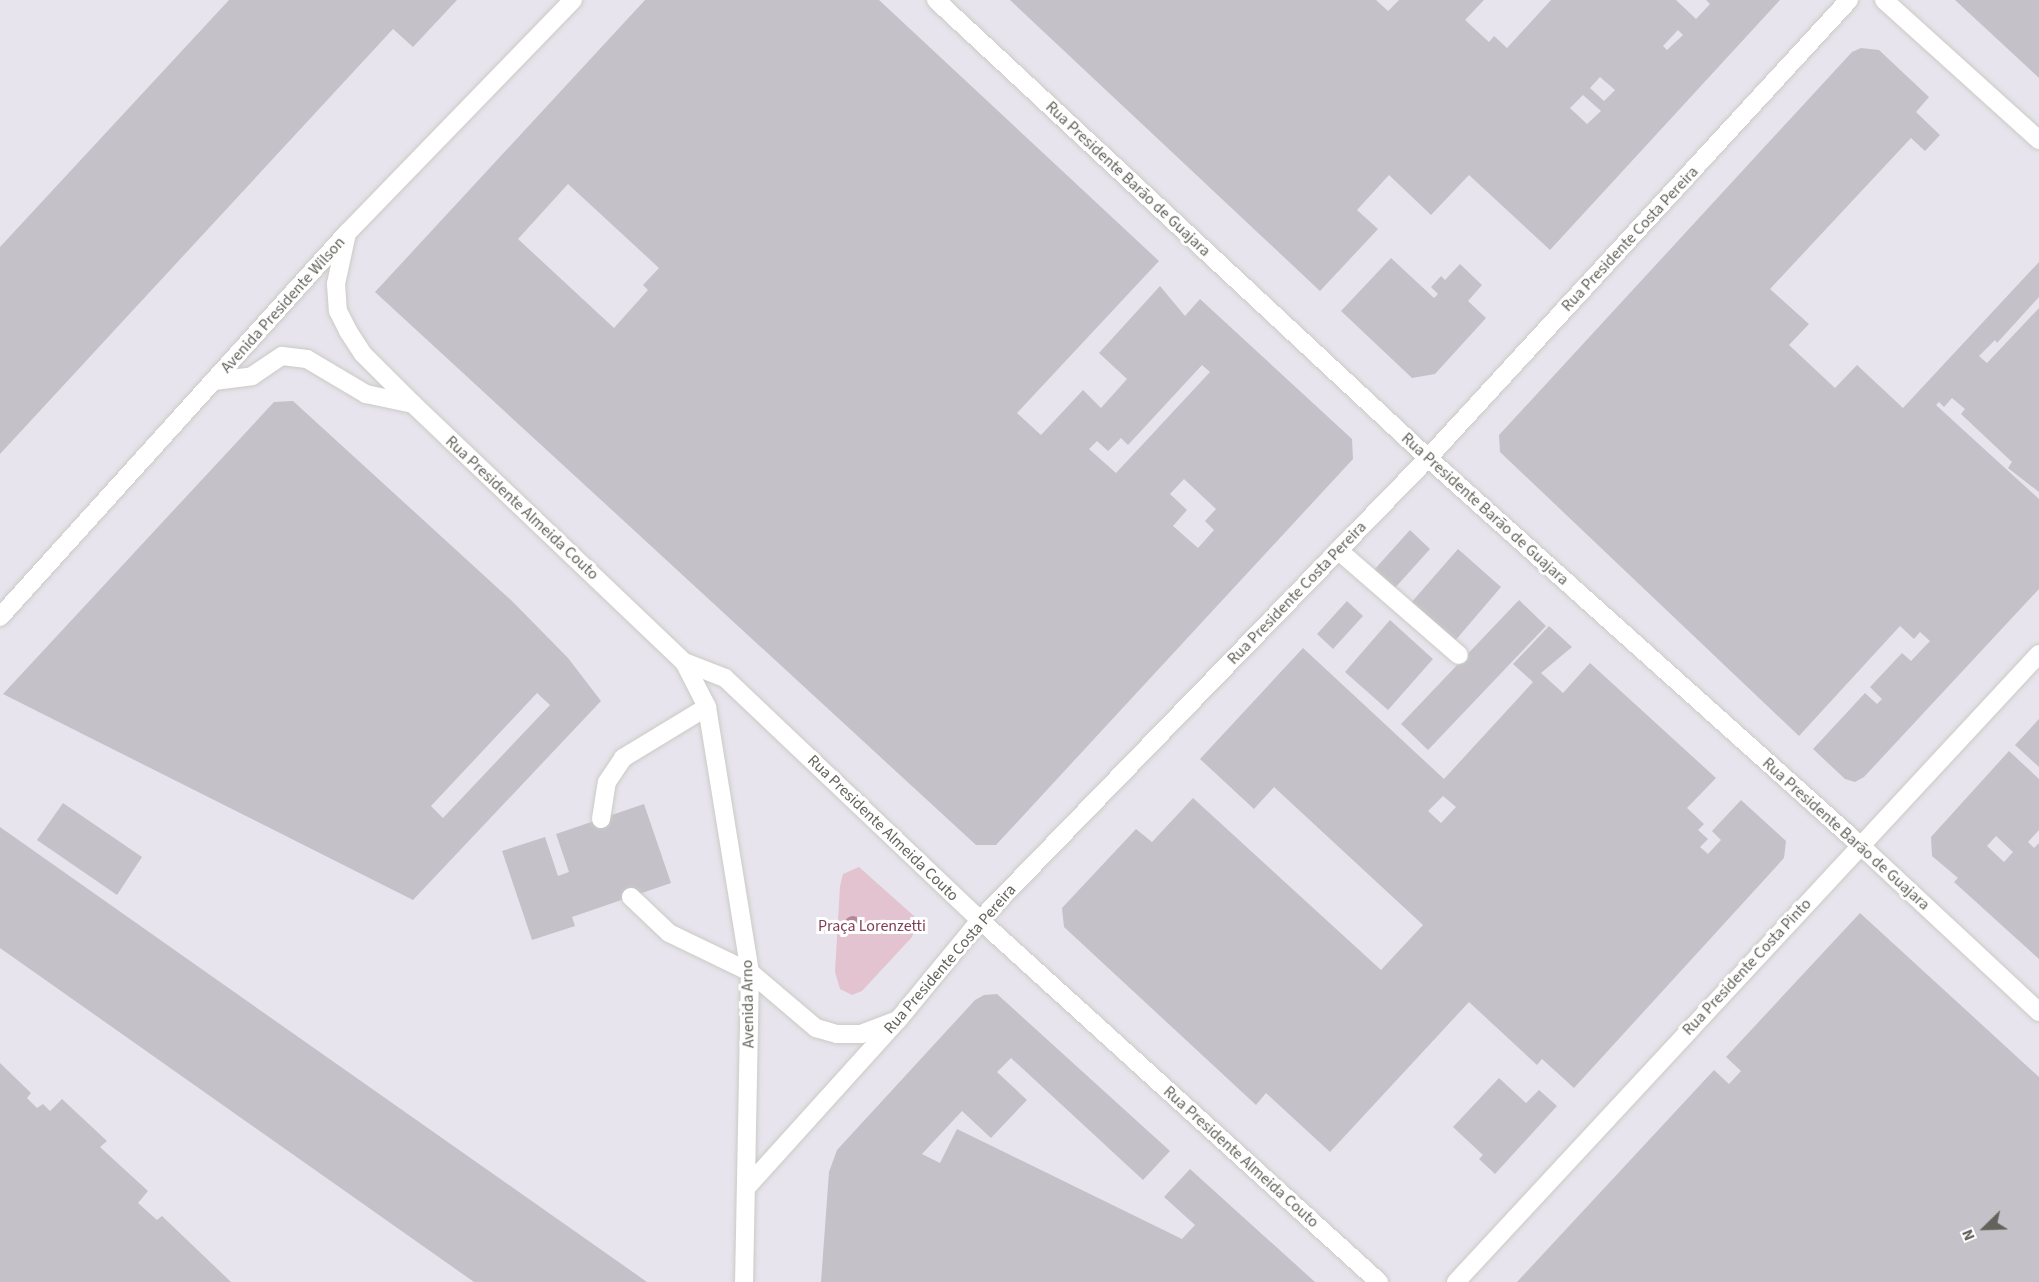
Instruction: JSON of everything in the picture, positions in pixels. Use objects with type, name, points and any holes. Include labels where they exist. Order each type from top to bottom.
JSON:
[{"type":"street","name":"Avenida Presidente Wilson","points":[[0,617],[347,233],[573,0]]},
{"type":"street","name":"Rua Presidente Barão de Guajara","points":[[936,0],[1428,458],[1860,845],[2039,1012]]},
{"type":"street","name":"Rua Presidente Costa Pereira","points":[[747,1187],[898,1020],[980,920],[1428,458],[1849,0]]},
{"type":"street","points":[[1884,0],[2039,140]]},
{"type":"street","name":"Rua Presidente Almeida Couto","points":[[347,233],[339,258],[338,311],[363,354],[413,405],[684,662],[725,678],[980,920],[1379,1282]]},
{"type":"street","points":[[214,381],[252,376],[282,356],[307,359],[366,394],[413,405]]},
{"type":"street","points":[[1338,550],[1459,655]]},
{"type":"street","name":"Rua Presidente Costa Pinto","points":[[1456,1282],[2039,654]]},
{"type":"street","name":"Avenida Arno","points":[[684,662],[708,707],[750,972],[744,1282]]},
{"type":"street","points":[[601,819],[607,782],[623,758],[708,707]]},
{"type":"street","points":[[631,897],[669,933],[750,972],[816,1028],[837,1034],[861,1034],[898,1020]]},
{"type":"green space","name":"Praça Lorenzetti","points":[[859,867],[914,916],[916,924],[912,937],[862,991],[852,995],[840,989],[835,972],[840,886],[843,874]]},
{"type":"building","points":[[229,0],[457,0],[413,47],[393,29],[0,454],[0,247]]},
{"type":"building","points":[[645,0],[879,0],[1159,261],[1017,413],[1041,435],[1083,390],[1101,408],[1127,379],[1099,353],[1160,286],[1185,316],[1200,299],[1352,439],[1353,459],[996,845],[976,845],[375,292]],"holes":[[[568,184],[659,268],[643,285],[648,290],[614,328],[518,239]],[[1202,365],[1210,372],[1116,473],[1089,449],[1097,441],[1108,451],[1121,438],[1128,445]],[[1184,479],[1216,509],[1205,521],[1214,530],[1198,548],[1173,526],[1187,510],[1170,494]]]},
{"type":"building","points":[[1010,0],[1376,0],[1388,11],[1399,0],[1484,0],[1465,20],[1489,42],[1494,36],[1507,48],[1551,0],[1676,0],[1696,19],[1710,4],[1706,0],[1780,0],[1550,250],[1469,175],[1431,215],[1389,175],[1357,210],[1378,229],[1320,291]],"holes":[[[1678,30],[1683,35],[1667,50],[1663,46]],[[1600,77],[1615,90],[1604,101],[1590,88]],[[1583,95],[1601,111],[1587,124],[1570,108]]]},
{"type":"building","points":[[1955,0],[2039,0],[2039,78]]},
{"type":"building","points":[[1861,48],[1879,50],[1929,97],[1916,112],[1940,135],[1925,151],[1911,138],[1770,289],[1809,324],[1789,345],[1835,388],[1857,365],[1903,408],[2039,262],[2039,297],[1997,343],[1995,340],[1979,356],[1987,363],[2039,308],[2039,492],[2008,468],[2012,462],[1961,414],[1965,409],[1952,398],[1944,407],[1939,402],[1936,405],[2039,499],[2039,589],[1864,777],[1855,782],[1845,779],[1813,749],[1865,693],[1877,704],[1882,699],[1870,687],[1902,653],[1911,661],[1930,641],[1920,632],[1914,639],[1900,626],[1799,736],[1500,452],[1499,435],[1852,52]]},
{"type":"building","points":[[1391,258],[1434,298],[1438,294],[1431,287],[1441,276],[1445,280],[1460,264],[1482,285],[1468,301],[1486,318],[1435,374],[1412,378],[1341,311]]},
{"type":"building","points":[[293,401],[512,601],[568,658],[601,701],[413,900],[3,694],[274,402]],"holes":[[[537,693],[550,705],[443,818],[431,806]]]},
{"type":"building","points":[[1410,530],[1430,549],[1394,589],[1374,570]]},
{"type":"building","points":[[1458,549],[1501,587],[1454,642],[1410,604]]},
{"type":"building","points":[[1519,600],[1546,626],[1428,750],[1401,724]]},
{"type":"building","points":[[1347,601],[1363,616],[1333,649],[1317,634]]},
{"type":"building","points":[[1390,620],[1433,659],[1388,710],[1345,672]]},
{"type":"building","points":[[1549,626],[1572,647],[1541,673],[1563,693],[1590,663],[1716,778],[1687,808],[1704,824],[1698,830],[1708,839],[1700,847],[1708,854],[1721,840],[1712,831],[1741,800],[1786,841],[1784,858],[1574,1088],[1542,1059],[1537,1065],[1469,1002],[1330,1152],[1266,1093],[1256,1105],[1064,927],[1062,908],[1136,829],[1152,842],[1193,798],[1381,970],[1423,925],[1274,787],[1254,809],[1200,759],[1303,648],[1444,779],[1533,682],[1513,664]],"holes":[[[1443,796],[1456,807],[1441,823],[1428,811]]]},
{"type":"building","points":[[2039,719],[2039,767],[2015,745]]},
{"type":"building","points":[[2009,751],[2039,779],[2039,830],[2028,842],[2034,848],[2039,843],[2039,959],[1954,882],[1958,878],[1932,856],[1931,837]],"holes":[[[1996,836],[2013,852],[2004,862],[1987,846]]]},
{"type":"building","points":[[63,803],[142,857],[117,895],[37,840]]},
{"type":"building","points":[[644,804],[671,883],[572,917],[575,926],[532,940],[502,851],[545,837],[558,876],[569,872],[556,834]]},
{"type":"building","points":[[0,827],[647,1282],[474,1282],[0,948]]},
{"type":"building","points":[[1860,913],[2039,1077],[2039,1282],[1517,1282],[1714,1070],[1729,1084],[1741,1071],[1726,1057]]},
{"type":"building","points":[[997,994],[1170,1151],[1143,1180],[1011,1058],[997,1072],[1027,1100],[991,1138],[962,1111],[922,1154],[940,1163],[957,1129],[1182,1239],[1195,1225],[1164,1197],[1190,1169],[1315,1282],[821,1282],[829,1172],[837,1150],[975,1000],[984,995]]},
{"type":"building","points":[[0,1063],[31,1093],[27,1098],[37,1108],[43,1104],[50,1111],[62,1099],[107,1141],[100,1147],[148,1191],[138,1203],[157,1220],[162,1216],[231,1282],[0,1282]]},
{"type":"building","points":[[1499,1078],[1526,1103],[1539,1090],[1557,1106],[1495,1174],[1479,1159],[1483,1155],[1453,1127]]}]
